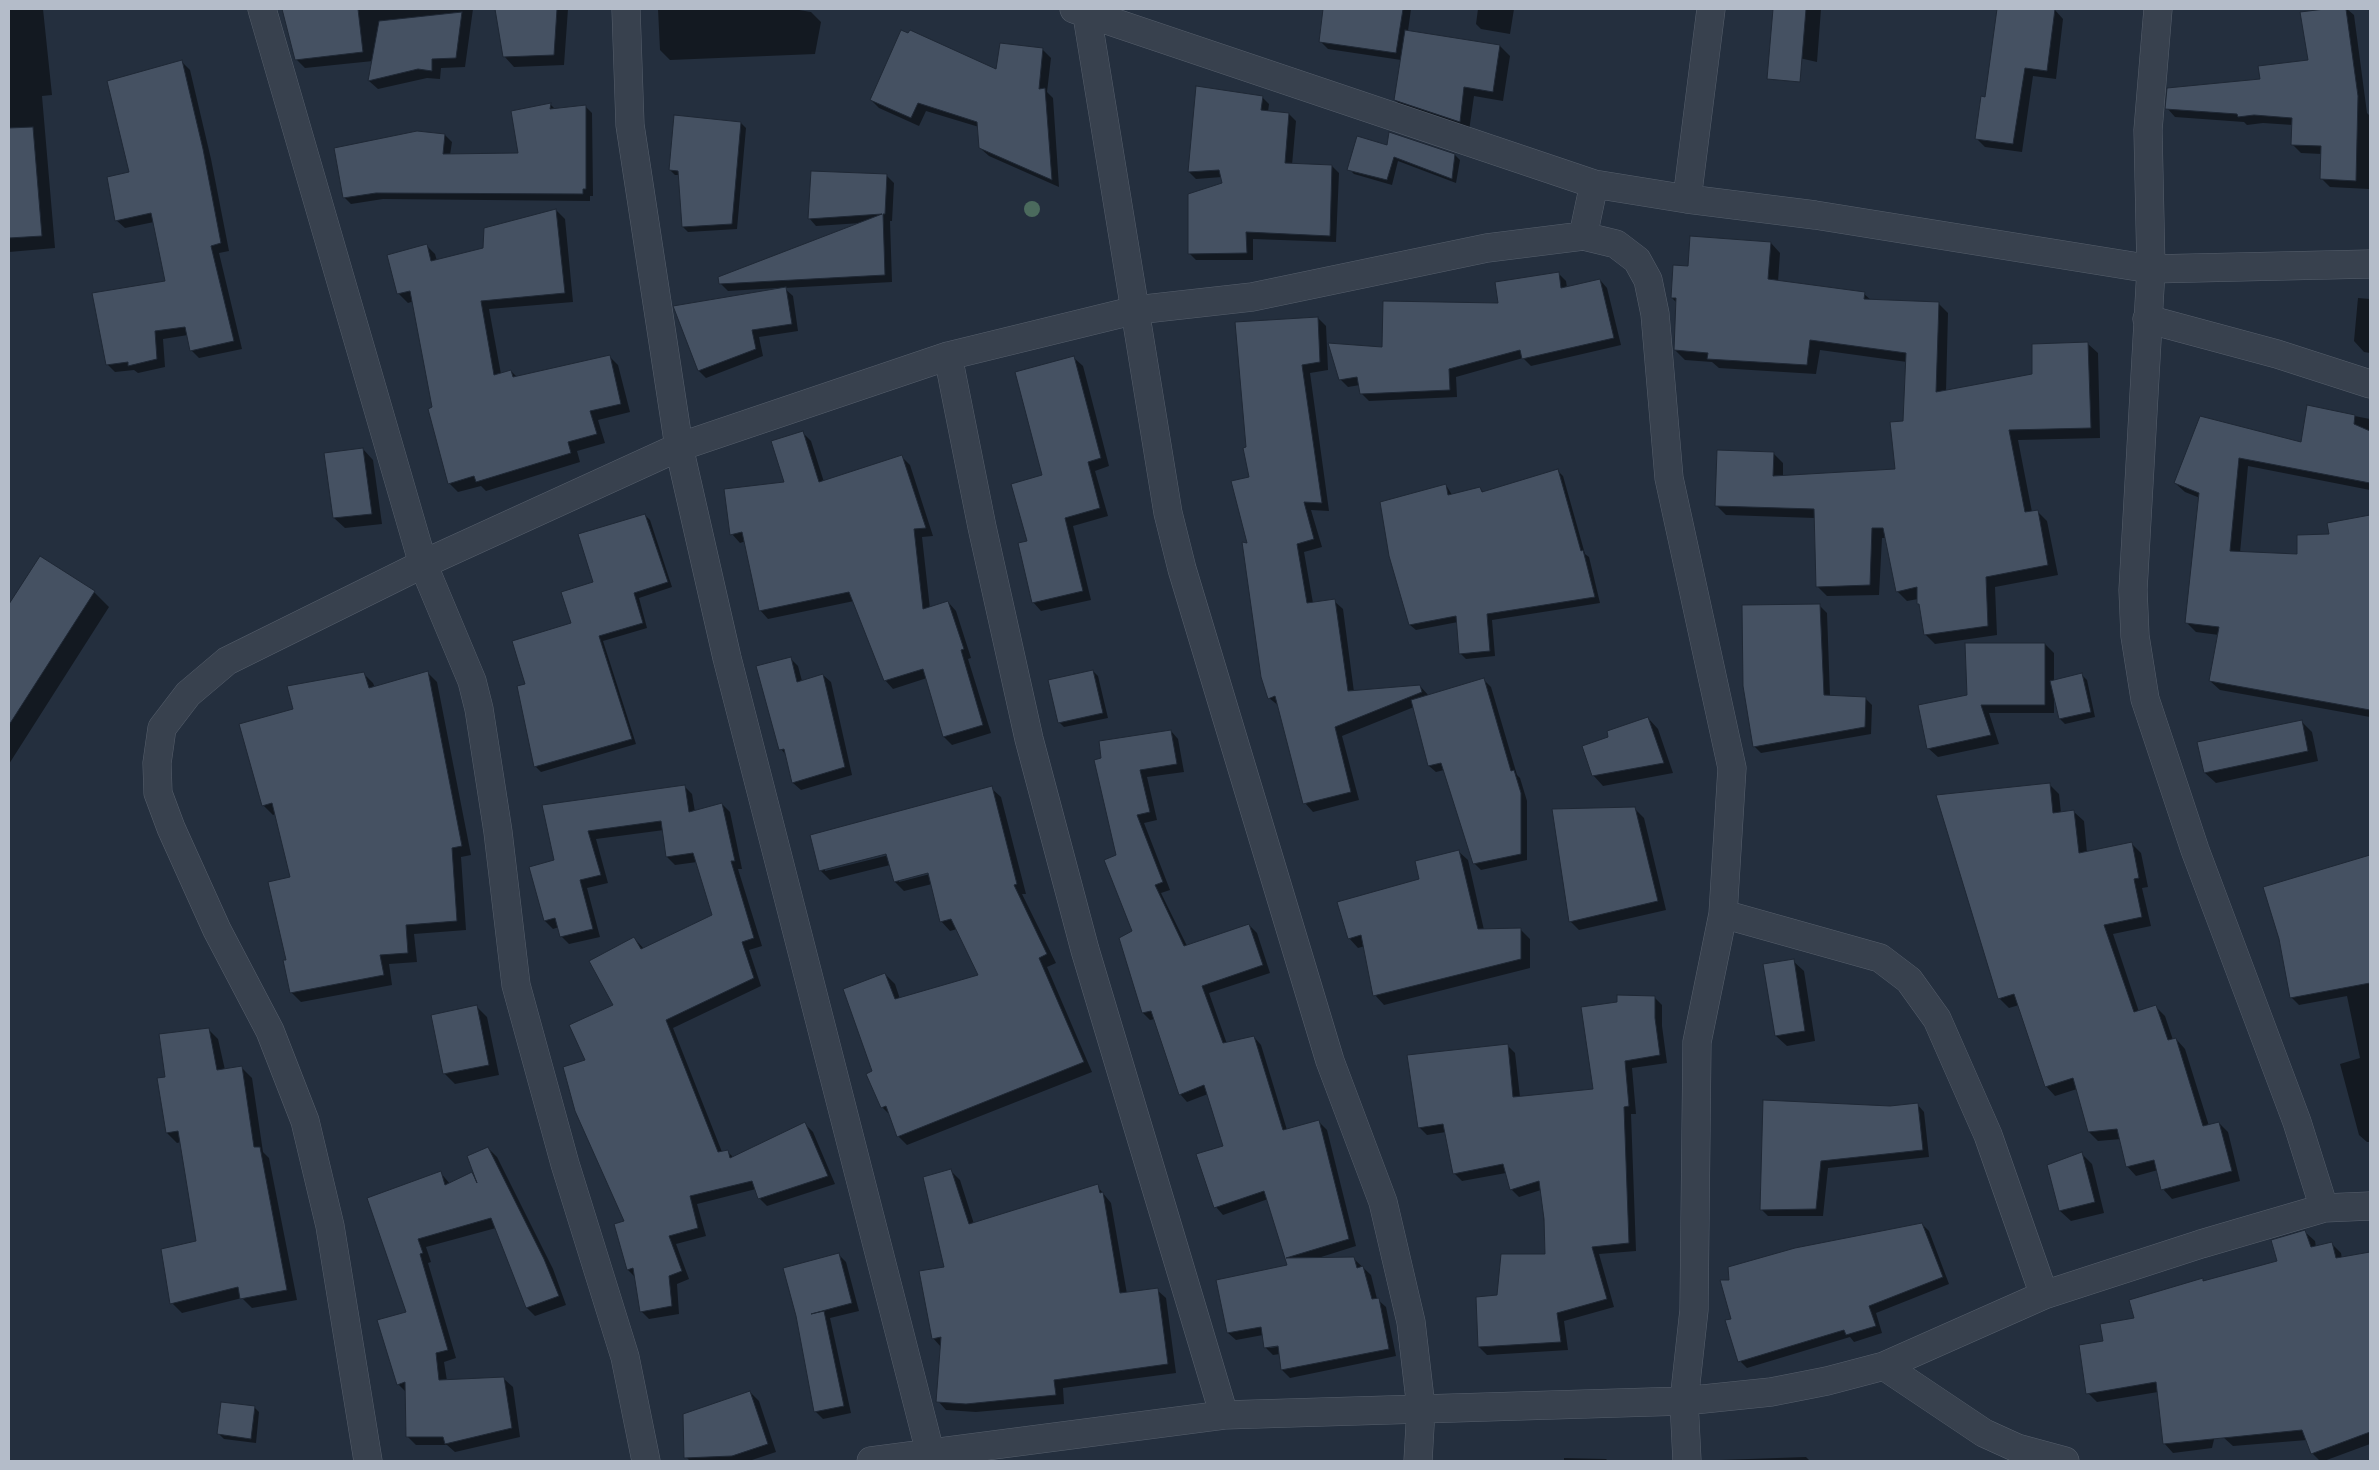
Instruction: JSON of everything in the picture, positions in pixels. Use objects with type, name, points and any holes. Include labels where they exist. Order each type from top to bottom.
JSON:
[{"type":"street","points":[[262,9],[423,564],[472,681],[479,709],[498,832],[516,985],[565,1164],[625,1357],[646,1461]]},
{"type":"street","points":[[626,9],[630,126],[679,447],[727,658],[930,1452]]},
{"type":"street","points":[[1687,200],[1710,9]]},
{"type":"street","points":[[2158,9],[2148,130],[2151,269],[2133,590],[2135,636],[2145,699],[2195,850],[2297,1122],[2324,1208]]},
{"type":"street","points":[[1418,1461],[1421,1408],[1411,1322],[1383,1202],[1330,1061],[1182,569],[1168,513],[1136,310],[1082,10],[1594,184],[1687,200],[1814,215],[2151,269],[2370,264]]},
{"type":"street","points":[[1582,236],[1594,184]]},
{"type":"street","points":[[368,1461],[330,1226],[305,1121],[270,1031],[217,930],[171,828],[158,793],[157,763],[162,728],[188,694],[227,661],[423,564],[679,447],[948,356],[1136,310],[1252,297],[1487,248],[1582,236],[1616,244],[1637,260],[1648,280],[1654,314],[1669,478],[1732,768],[1723,914],[1697,1042],[1694,1310],[1684,1401],[1687,1461]]},
{"type":"street","points":[[2147,319],[2277,354],[2370,384]]},
{"type":"street","points":[[948,356],[982,527],[1029,739],[1085,950],[1224,1415]]},
{"type":"street","points":[[1723,914],[1880,958],[1909,980],[1937,1019],[1988,1135],[2044,1295]]},
{"type":"street","points":[[871,1461],[1224,1415],[1684,1401],[1771,1392],[1827,1381],[1884,1366],[2044,1295],[2201,1244],[2324,1208],[2370,1206]]},
{"type":"street","points":[[1884,1366],[1984,1433],[2017,1448],[2065,1461]]},
{"type":"building","points":[[282,9],[358,9],[363,52],[295,60]]},
{"type":"building","points":[[495,9],[557,9],[554,55],[503,57]]},
{"type":"building","points":[[1323,9],[1403,9],[1396,53],[1319,42]]},
{"type":"building","points":[[1773,9],[1806,9],[1800,82],[1767,79]]},
{"type":"building","points":[[1997,9],[2055,9],[2047,71],[2025,68],[2013,144],[1975,139],[1981,96],[1985,97]]},
{"type":"building","points":[[2346,9],[2358,96],[2356,181],[2320,179],[2321,146],[2291,145],[2292,118],[2254,115],[2238,117],[2237,114],[2165,109],[2167,88],[2260,79],[2258,66],[2308,60],[2300,12]]},
{"type":"building","points":[[462,12],[456,58],[432,59],[432,71],[418,69],[368,81],[379,21]]},
{"type":"building","points":[[901,30],[908,33],[910,30],[996,69],[1000,43],[1043,48],[1039,89],[1045,88],[1052,180],[979,148],[977,122],[918,103],[911,118],[870,100]]},
{"type":"building","points":[[1405,30],[1500,45],[1493,92],[1464,87],[1460,122],[1394,100]]},
{"type":"building","points":[[182,60],[203,149],[221,243],[211,246],[234,341],[190,351],[185,327],[155,331],[157,359],[128,366],[128,362],[106,365],[92,293],[165,281],[151,213],[115,221],[107,177],[129,172],[107,81]]},
{"type":"building","points":[[1196,86],[1263,96],[1261,110],[1289,113],[1285,163],[1332,165],[1330,236],[1246,232],[1247,253],[1188,254],[1188,194],[1222,183],[1219,170],[1188,172]]},
{"type":"building","points":[[551,103],[550,109],[586,105],[586,189],[583,189],[583,194],[376,193],[343,198],[334,148],[417,131],[445,134],[443,154],[518,153],[511,111]]},
{"type":"building","points":[[674,115],[741,122],[732,224],[682,227],[678,171],[669,170]]},
{"type":"building","points":[[33,127],[42,236],[9,238],[9,128]]},
{"type":"building","points":[[1389,132],[1455,154],[1452,179],[1394,157],[1387,180],[1347,170],[1357,136],[1387,145]]},
{"type":"building","points":[[811,171],[887,174],[885,214],[883,214],[885,275],[719,284],[718,277],[882,214],[808,219]]},
{"type":"building","points":[[556,209],[565,293],[481,301],[494,375],[511,370],[513,377],[610,355],[621,404],[590,411],[597,434],[568,442],[571,453],[476,482],[474,476],[448,484],[428,409],[432,407],[410,291],[397,294],[387,255],[427,244],[431,261],[483,248],[484,228]]},
{"type":"building","points":[[1690,236],[1771,242],[1768,279],[1865,292],[1864,299],[1939,302],[1936,392],[2032,374],[2032,344],[2088,342],[2091,428],[2009,430],[2025,512],[2038,510],[2048,565],[1986,577],[1988,626],[1924,635],[1919,604],[1917,604],[1917,587],[1896,592],[1883,528],[1872,528],[1870,585],[1816,587],[1814,509],[1715,506],[1717,450],[1774,452],[1773,476],[1895,469],[1890,422],[1903,421],[1906,353],[1810,340],[1807,365],[1707,359],[1708,353],[1674,350],[1676,298],[1671,298],[1673,265],[1688,266]]},
{"type":"building","points":[[1559,272],[1561,288],[1600,279],[1614,338],[1522,359],[1520,350],[1449,369],[1450,390],[1360,394],[1357,377],[1339,380],[1328,343],[1382,347],[1383,301],[1498,303],[1495,282]]},
{"type":"building","points":[[786,287],[792,324],[752,330],[756,349],[698,371],[673,306]]},
{"type":"building","points":[[1318,317],[1320,362],[1302,365],[1322,503],[1304,502],[1314,539],[1297,544],[1307,603],[1335,599],[1348,691],[1420,685],[1422,692],[1335,727],[1351,792],[1303,804],[1275,696],[1268,699],[1261,677],[1242,542],[1247,543],[1231,481],[1249,477],[1243,448],[1246,447],[1235,322]]},
{"type":"building","points":[[1074,356],[1101,458],[1088,462],[1100,508],[1065,518],[1083,591],[1032,603],[1018,543],[1027,541],[1011,484],[1042,475],[1015,372]]},
{"type":"building","points":[[2307,405],[2355,415],[2354,424],[2370,431],[2370,483],[2239,458],[2230,551],[2297,554],[2297,535],[2329,534],[2327,523],[2370,515],[2370,710],[2209,681],[2219,627],[2185,623],[2199,493],[2174,483],[2200,416],[2301,442]]},
{"type":"building","points":[[803,431],[819,482],[902,455],[926,528],[914,529],[923,609],[948,601],[964,649],[961,650],[983,725],[943,737],[923,669],[884,681],[849,592],[759,611],[742,532],[730,535],[724,489],[784,482],[771,441]]},
{"type":"building","points":[[363,448],[372,514],[333,518],[324,453]]},
{"type":"building","points":[[1558,469],[1581,551],[1583,550],[1595,597],[1487,614],[1490,651],[1459,654],[1456,616],[1409,625],[1389,556],[1380,502],[1446,484],[1448,495],[1480,487],[1482,492]]},
{"type":"building","points":[[645,514],[668,582],[634,593],[643,623],[599,636],[632,739],[534,767],[517,686],[525,684],[512,641],[571,623],[561,592],[593,582],[578,534]]},
{"type":"building","points":[[40,556],[95,591],[9,725],[9,604]]},
{"type":"building","points":[[1820,604],[1824,695],[1866,697],[1865,727],[1753,747],[1743,686],[1742,605]]},
{"type":"building","points":[[1965,643],[2045,643],[2045,705],[1981,705],[1991,735],[1927,749],[1918,705],[1967,695]]},
{"type":"building","points":[[791,657],[797,682],[823,674],[845,767],[792,783],[784,749],[779,750],[756,666]]},
{"type":"building","points":[[1093,670],[1103,713],[1058,723],[1048,680]]},
{"type":"building","points":[[428,671],[462,846],[452,848],[457,921],[406,925],[408,953],[380,955],[384,975],[290,993],[283,960],[286,960],[268,882],[290,877],[272,803],[262,806],[239,724],[293,709],[287,686],[364,672],[369,688]]},
{"type":"building","points":[[2082,673],[2091,712],[2059,719],[2050,681]]},
{"type":"building","points":[[1484,678],[1511,771],[1514,770],[1521,793],[1521,854],[1473,864],[1441,763],[1428,766],[1411,700]]},
{"type":"building","points":[[1648,717],[1664,763],[1592,776],[1582,746],[1608,737],[1607,731]]},
{"type":"building","points":[[2302,720],[2308,751],[2204,773],[2197,742]]},
{"type":"building","points":[[1171,730],[1177,764],[1140,770],[1150,812],[1137,815],[1163,882],[1155,885],[1184,946],[1249,924],[1263,965],[1202,986],[1223,1043],[1254,1036],[1283,1130],[1319,1120],[1349,1239],[1286,1258],[1354,1257],[1357,1268],[1363,1266],[1372,1299],[1379,1298],[1389,1349],[1281,1370],[1278,1346],[1264,1348],[1261,1327],[1227,1333],[1216,1280],[1287,1265],[1264,1191],[1214,1208],[1196,1154],[1223,1146],[1204,1085],[1179,1095],[1151,1011],[1142,1013],[1119,938],[1132,931],[1104,860],[1116,855],[1094,760],[1101,758],[1099,741]]},
{"type":"building","points":[[2050,783],[2053,813],[2074,810],[2079,853],[2132,842],[2139,878],[2134,879],[2142,917],[2104,925],[2134,1012],[2156,1005],[2168,1040],[2176,1038],[2203,1126],[2219,1122],[2232,1171],[2161,1190],[2154,1160],[2126,1167],[2117,1129],[2088,1132],[2073,1078],[2045,1087],[2014,994],[1998,999],[1936,795]]},
{"type":"building","points":[[685,785],[689,812],[722,803],[735,861],[731,861],[754,938],[742,942],[754,978],[666,1020],[718,1152],[728,1150],[730,1158],[805,1122],[828,1176],[758,1199],[752,1181],[690,1196],[698,1228],[669,1236],[682,1271],[669,1276],[672,1306],[640,1312],[633,1268],[627,1270],[614,1224],[624,1221],[575,1111],[563,1067],[585,1060],[569,1025],[613,1005],[589,961],[634,937],[641,949],[712,915],[693,853],[666,857],[661,821],[588,831],[601,875],[580,880],[593,929],[560,937],[555,918],[544,921],[529,867],[554,860],[542,805]]},
{"type":"building","points":[[992,786],[1017,884],[1014,885],[1047,954],[1039,958],[1084,1062],[897,1137],[886,1106],[881,1108],[866,1074],[872,1071],[843,989],[885,973],[895,999],[978,975],[951,919],[940,922],[928,873],[894,882],[886,854],[819,871],[810,835]]},
{"type":"building","points":[[1635,807],[1658,901],[1569,922],[1552,809]]},
{"type":"building","points":[[1459,850],[1478,929],[1521,928],[1521,959],[1373,996],[1361,935],[1348,939],[1337,902],[1419,879],[1415,861]]},
{"type":"building","points":[[2370,855],[2370,983],[2290,998],[2279,939],[2263,887]]},
{"type":"building","points":[[1794,959],[1805,1031],[1775,1036],[1763,964]]},
{"type":"building","points":[[1617,995],[1655,996],[1655,1018],[1660,1055],[1625,1061],[1629,1106],[1624,1107],[1629,1243],[1592,1247],[1607,1299],[1557,1313],[1561,1342],[1478,1347],[1476,1297],[1497,1295],[1501,1254],[1545,1254],[1544,1219],[1539,1181],[1510,1190],[1503,1164],[1453,1174],[1443,1124],[1418,1128],[1407,1055],[1508,1044],[1513,1097],[1593,1089],[1581,1007],[1617,1002]]},
{"type":"building","points":[[477,1005],[489,1065],[443,1074],[431,1015]]},
{"type":"building","points":[[209,1028],[217,1070],[242,1066],[254,1147],[260,1147],[287,1290],[240,1299],[238,1287],[170,1304],[161,1249],[196,1241],[178,1131],[166,1133],[157,1078],[165,1077],[159,1034]]},
{"type":"building","points":[[1763,1100],[1890,1106],[1918,1103],[1923,1150],[1821,1161],[1816,1209],[1760,1210]]},
{"type":"building","points":[[488,1147],[544,1259],[559,1296],[526,1308],[491,1218],[418,1239],[423,1253],[420,1254],[448,1350],[436,1353],[439,1380],[504,1377],[512,1428],[445,1444],[443,1437],[406,1437],[405,1382],[397,1385],[377,1320],[406,1312],[367,1198],[441,1171],[445,1185],[472,1172],[477,1183],[467,1156]]},
{"type":"building","points":[[2082,1152],[2095,1202],[2059,1211],[2047,1165]]},
{"type":"building","points":[[951,1169],[969,1224],[1098,1184],[1100,1193],[1103,1192],[1120,1293],[1158,1288],[1168,1364],[1054,1380],[1056,1395],[966,1404],[936,1402],[941,1337],[932,1339],[919,1271],[944,1267],[923,1177]]},
{"type":"building","points":[[1922,1223],[1943,1277],[1869,1306],[1876,1326],[1846,1335],[1844,1330],[1738,1362],[1725,1320],[1731,1319],[1720,1280],[1729,1280],[1728,1267],[1795,1248]]},
{"type":"building","points":[[2305,1230],[2311,1247],[2332,1242],[2336,1258],[2370,1252],[2370,1432],[2311,1454],[2302,1430],[2163,1444],[2156,1382],[2086,1394],[2079,1345],[2103,1341],[2100,1324],[2134,1318],[2129,1300],[2203,1278],[2203,1281],[2277,1261],[2271,1240]]},
{"type":"building","points":[[839,1253],[852,1303],[811,1314],[824,1311],[844,1406],[814,1412],[796,1316],[783,1268]]},
{"type":"building","points":[[750,1391],[768,1444],[732,1456],[684,1458],[683,1414]]},
{"type":"building","points":[[221,1402],[255,1406],[251,1439],[217,1434]]}]
